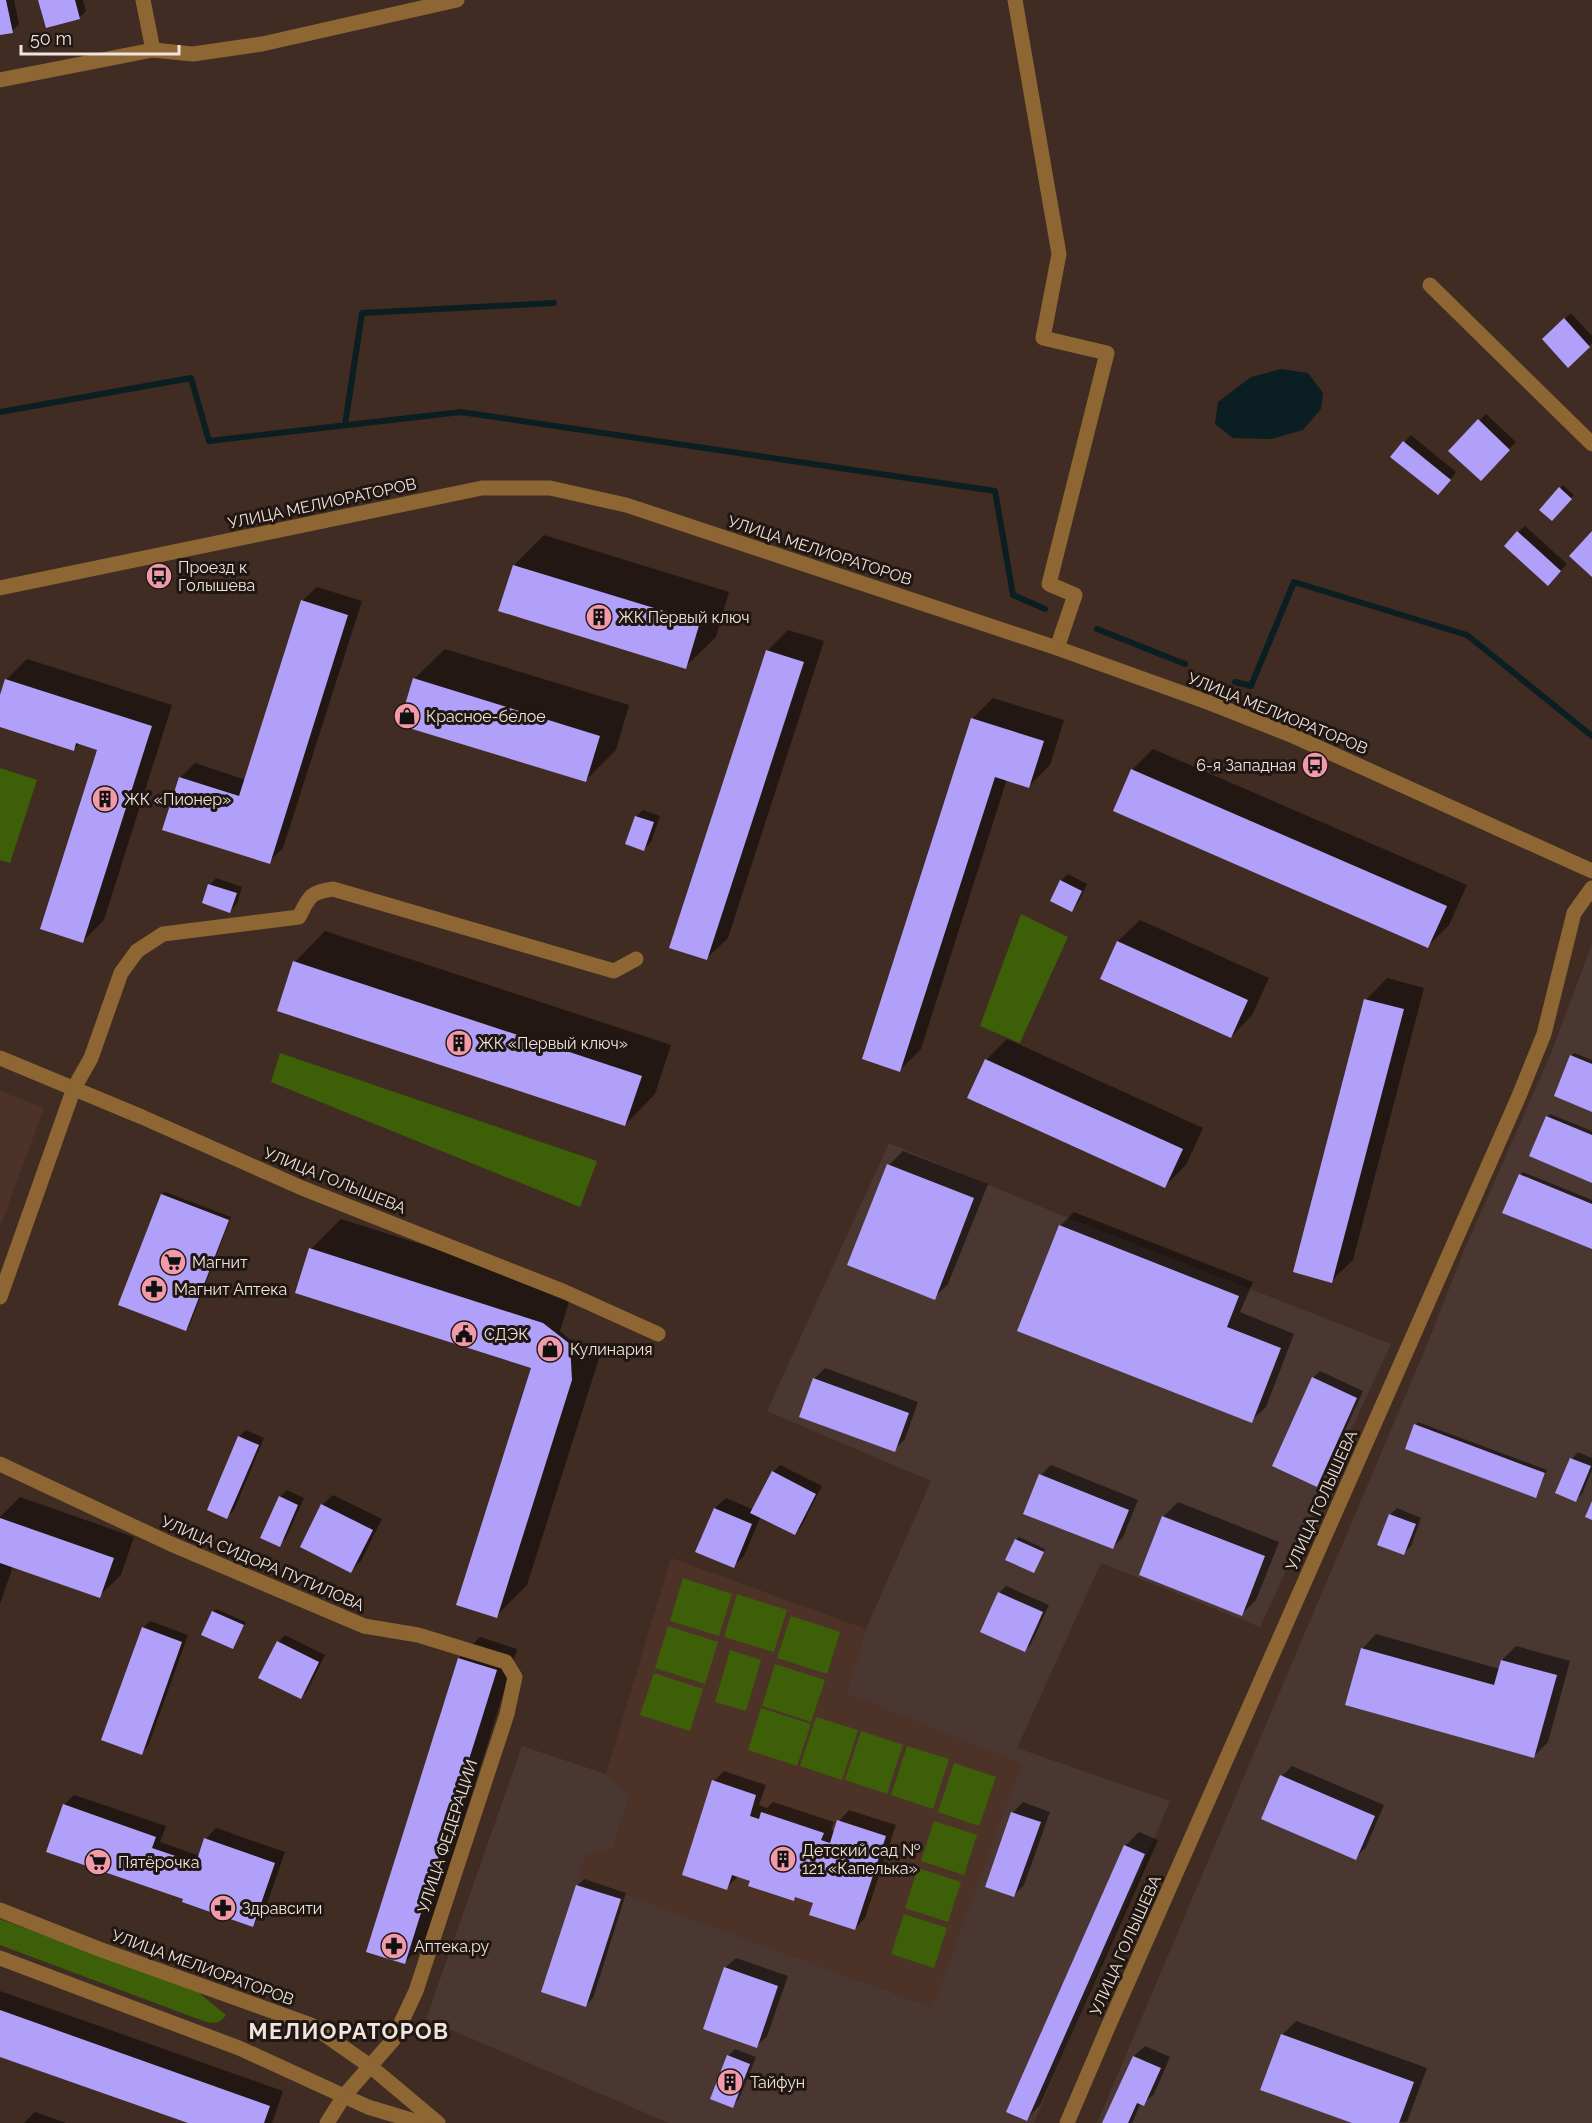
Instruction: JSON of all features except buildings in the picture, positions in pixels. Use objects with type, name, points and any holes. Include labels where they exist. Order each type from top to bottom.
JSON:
[{"type":"street","points":[[143,0],[153,50]]},
{"type":"street","points":[[0,80],[153,50],[193,54],[262,44],[457,0]]},
{"type":"street","points":[[1015,0],[1059,255],[1043,338],[1107,353],[1049,585],[1075,595],[1057,648]]},
{"type":"street","points":[[1430,285],[1592,444]]},
{"type":"street","name":"УЛИЦА МЕЛИОРАТОРОВ","points":[[0,588],[482,488],[550,488],[626,505],[1057,648],[1210,703],[1292,735],[1592,871]]},
{"type":"street","name":"УЛИЦА ГОЛЫШЕВА","points":[[1067,2123],[1515,1106],[1544,1034],[1574,913],[1592,888]]},
{"type":"street","points":[[0,1298],[74,1088],[91,1058],[121,974],[137,951],[163,934],[299,917],[308,900],[318,891],[333,889],[614,971],[636,959]]},
{"type":"street","name":"УЛИЦА ГОЛЫШЕВА","points":[[0,1058],[302,1188],[565,1292],[658,1334]]},
{"type":"street","name":"УЛИЦА СИДОРА ПУТИЛОВА","points":[[0,1464],[171,1544],[364,1626],[418,1635],[506,1662],[515,1677]]},
{"type":"street","name":"УЛИЦА ФЕДЕРАЦИИ","points":[[327,2123],[344,2096],[393,2040],[416,1991],[507,1714],[515,1677]]},
{"type":"street","name":"УЛИЦА МЕЛИОРАТОРОВ","points":[[0,1910],[99,1949],[311,2025],[370,2066],[438,2123]]},
{"type":"street","points":[[0,1958],[239,2048],[368,2107],[421,2123]]},
{"type":"shaded area","points":[[1592,944],[1592,2123],[1097,2123],[1424,1352],[1466,1246],[1550,1056]]},
{"type":"shaded area","points":[[0,1091],[44,1108],[0,1227]]},
{"type":"shaded area","points":[[889,1143],[1061,1215],[1391,1344],[1260,1627],[1101,1563],[1017,1748],[1170,1801],[1034,2123],[669,2123],[426,2019],[522,1746],[606,1774],[630,1794],[613,1848],[586,1855],[579,1877],[932,2007],[1021,1764],[846,1693],[866,1629],[931,1481],[767,1411]]},
{"type":"shaded area","points":[[671,1558],[866,1629],[847,1693],[1022,1764],[933,2007],[579,1877],[586,1855],[613,1848],[630,1794],[606,1774]]},
{"type":"green space","points":[[0,768],[37,780],[10,863],[0,860]]},
{"type":"green space","points":[[1021,914],[1068,937],[1020,1043],[980,1026]]},
{"type":"green space","points":[[280,1053],[597,1161],[580,1207],[271,1082]]},
{"type":"green space","points":[[683,1578],[732,1594],[719,1636],[670,1621]]},
{"type":"green space","points":[[737,1594],[787,1610],[774,1652],[724,1637]]},
{"type":"green space","points":[[791,1616],[840,1632],[827,1674],[777,1658]]},
{"type":"green space","points":[[668,1626],[718,1642],[705,1684],[655,1668]]},
{"type":"green space","points":[[730,1650],[761,1660],[746,1711],[715,1702]]},
{"type":"green space","points":[[775,1664],[825,1680],[811,1722],[762,1706]]},
{"type":"green space","points":[[654,1673],[703,1689],[690,1731],[640,1715]]},
{"type":"green space","points":[[761,1708],[811,1724],[797,1766],[748,1750]]},
{"type":"green space","points":[[816,1717],[858,1730],[842,1780],[800,1766]]},
{"type":"green space","points":[[861,1731],[903,1745],[887,1794],[845,1780]]},
{"type":"green space","points":[[907,1746],[949,1759],[933,1809],[891,1795]]},
{"type":"green space","points":[[954,1763],[996,1777],[979,1826],[938,1812]]},
{"type":"green space","points":[[934,1821],[977,1835],[964,1875],[921,1861]]},
{"type":"green space","points":[[918,1868],[961,1882],[948,1922],[905,1908]]},
{"type":"green space","points":[[904,1914],[947,1928],[934,1968],[891,1954]]},
{"type":"green space","points":[[0,1919],[198,1992],[226,2015],[218,2022],[206,2022],[0,1945]]},
{"type":"water","points":[[1281,369],[1308,373],[1323,393],[1321,409],[1303,430],[1271,439],[1233,438],[1215,424],[1218,402],[1251,377]]},
{"type":"waterway","points":[[345,425],[362,313],[554,303]]},
{"type":"waterway","points":[[0,412],[191,378],[209,441],[461,412],[995,491],[1013,595],[1045,609]]},
{"type":"waterway","points":[[1235,682],[1251,686],[1294,582],[1467,635],[1592,736]]},
{"type":"waterway","points":[[1097,629],[1185,664]]},
{"type":"place","name":"Проезд к Голышева","points":[[159,576]]},
{"type":"place","name":"ЖК Первый ключ","points":[[599,617]]},
{"type":"place","name":"Красное-белое","points":[[407,716]]},
{"type":"place","name":"6-я Западная","points":[[1315,765]]},
{"type":"place","name":"ЖК «Пионер»","points":[[105,799]]},
{"type":"place","name":"ЖК «Первый ключ»","points":[[459,1043]]},
{"type":"place","name":"Магнит","points":[[173,1262]]},
{"type":"place","name":"Магнит Аптека","points":[[154,1289]]},
{"type":"place","name":"СДЭК","points":[[464,1334]]},
{"type":"place","name":"Кулинария","points":[[550,1349]]},
{"type":"place","name":"Детский сад № 121 «Капелька»","points":[[783,1859]]},
{"type":"place","name":"Пятёрочка","points":[[98,1862]]},
{"type":"place","name":"Здравсити","points":[[223,1908]]},
{"type":"place","name":"Аптека.ру","points":[[394,1946]]},
{"type":"place","name":"Тайфун","points":[[730,2082]]},
{"type":"district","name":"МЕЛИОРАТОРОВ","points":[[349,2031]]}]
